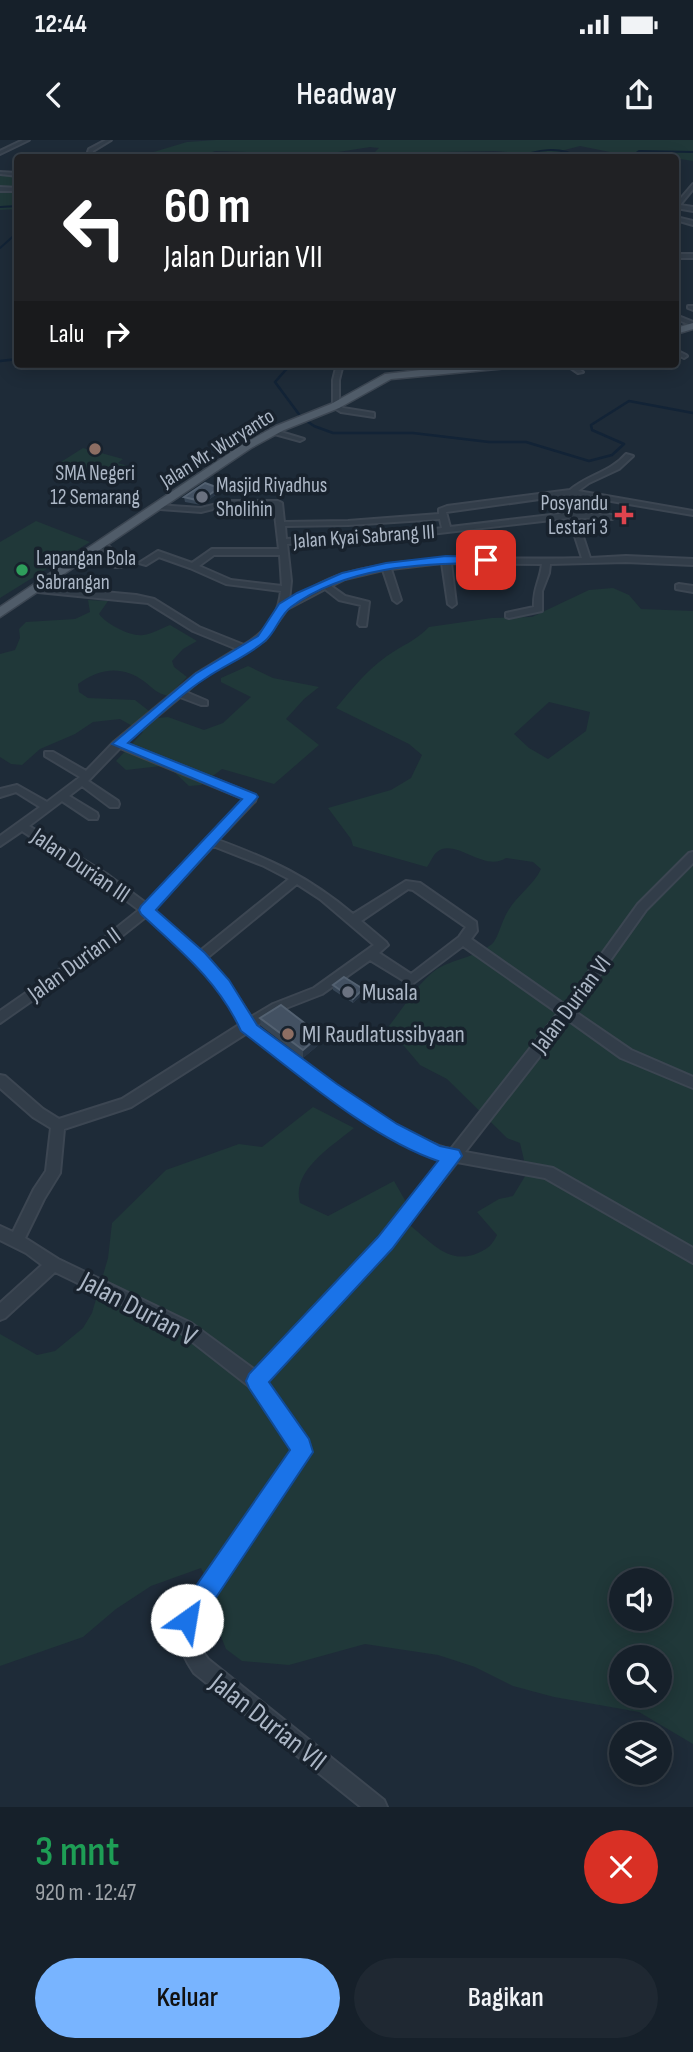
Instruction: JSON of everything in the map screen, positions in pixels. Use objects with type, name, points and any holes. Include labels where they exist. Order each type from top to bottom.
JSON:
[{"type":"main road","name":"Jalan Mr. Wuryanto","points":[[0,613],[247,446],[274,431],[335,406],[394,374],[468,368]]},
{"type":"street","points":[[8,140],[26,140]]},
{"type":"street","points":[[0,153],[26,140]]},
{"type":"street","points":[[90,154],[91,150],[109,140]]},
{"type":"street","points":[[0,171],[7,163]]},
{"type":"street","points":[[679,202],[693,186]]},
{"type":"street","points":[[679,256],[693,251]]},
{"type":"street","points":[[679,256],[693,256]]},
{"type":"street","points":[[679,354],[684,356]]},
{"type":"street","points":[[339,368],[335,406],[341,410],[371,415]]},
{"type":"street","points":[[574,368],[580,372]]},
{"type":"street","points":[[274,431],[300,439]]},
{"type":"street","points":[[587,560],[572,515],[572,492],[581,483],[619,468],[629,456]]},
{"type":"street","points":[[447,530],[442,512],[447,508],[572,492],[693,513]]},
{"type":"street","points":[[160,507],[201,510],[229,503],[278,503],[287,589],[284,607]]},
{"type":"street","name":"Jalan Kyai Sabrang III","points":[[193,566],[212,552],[282,547],[572,515],[612,517]]},
{"type":"street","points":[[281,524],[348,523],[443,516]]},
{"type":"street","points":[[102,545],[112,554],[118,565]]},
{"type":"street","points":[[143,564],[158,554],[229,582],[287,589]]},
{"type":"street","points":[[0,842],[85,779],[118,744],[200,676],[262,638],[284,607],[342,577],[386,567],[446,560],[693,562]]},
{"type":"street","points":[[446,560],[452,604]]},
{"type":"street","points":[[509,615],[539,609],[538,591],[546,562]]},
{"type":"street","points":[[386,567],[397,600]]},
{"type":"street","points":[[324,585],[349,601],[366,604],[363,624]]},
{"type":"street","points":[[679,587],[693,589]]},
{"type":"street","points":[[38,589],[136,597],[151,601],[196,629],[246,649]]},
{"type":"street","points":[[179,693],[204,703]]},
{"type":"street","points":[[118,744],[251,797],[147,910]]},
{"type":"street","points":[[49,754],[85,779],[114,804]]},
{"type":"street","points":[[0,793],[17,788],[47,807]]},
{"type":"street","points":[[62,796],[93,816]]},
{"type":"street","name":"Jalan Durian III","points":[[23,827],[81,862],[147,910],[224,985],[248,1025]]},
{"type":"street","points":[[0,1080],[38,1113],[58,1125],[126,1103],[277,1007],[318,991],[381,947],[382,943],[353,919],[301,881],[268,863],[210,841]]},
{"type":"street","name":"Jalan Durian VI","points":[[453,1156],[566,1013],[642,907],[693,856]]},
{"type":"street","points":[[199,958],[301,881]]},
{"type":"street","points":[[353,919],[406,885],[412,885],[472,925],[471,931],[463,940],[411,980],[371,954]]},
{"type":"street","name":"Jalan Durian II","points":[[0,1018],[99,948],[147,910]]},
{"type":"street","points":[[463,940],[626,1054],[693,1083]]},
{"type":"street","points":[[248,1025],[331,1090],[391,1129],[438,1153],[548,1172],[693,1256]]},
{"type":"street","points":[[17,1240],[53,1172],[58,1125]]},
{"type":"street","points":[[256,1381],[385,1243],[453,1156]]},
{"type":"street","name":"Jalan Durian V","points":[[0,1233],[17,1240],[53,1264],[186,1328],[256,1381]]},
{"type":"street","name":"Jalan Durian V","points":[[0,1313],[53,1264]]},
{"type":"street","name":"Jalan Durian VII","points":[[256,1381],[302,1452],[195,1605],[187,1620],[185,1636],[191,1653],[201,1666],[377,1807]]},
{"type":"green space","points":[[693,140],[693,161],[680,159],[679,154],[616,154],[580,146],[557,152],[528,154],[495,151],[382,153],[375,152],[379,148],[370,147],[326,154],[247,154],[215,151],[208,154],[147,154],[187,142]]},
{"type":"green space","points":[[14,172],[14,209],[0,210],[0,174]]},
{"type":"green space","points":[[83,448],[123,459],[118,463],[134,468],[115,481],[71,468],[66,471],[53,467]]},
{"type":"green space","name":"Lapangan Bola Sabrangan","points":[[36,521],[90,542],[0,598],[0,542]]},
{"type":"green space","points":[[613,588],[629,595],[641,609],[693,611],[693,1744],[672,1732],[672,1722],[656,1722],[639,1712],[616,1708],[672,1708],[672,1645],[609,1645],[609,1707],[554,1697],[513,1686],[475,1667],[438,1655],[365,1644],[289,1665],[242,1661],[226,1649],[218,1629],[220,1607],[201,1568],[151,1586],[116,1609],[83,1637],[0,1666],[0,1334],[37,1355],[55,1351],[83,1328],[92,1313],[108,1258],[112,1223],[166,1170],[239,1144],[262,1147],[313,1107],[354,1128],[307,1170],[301,1180],[300,1203],[328,1216],[394,1181],[410,1209],[408,1224],[440,1250],[467,1256],[490,1246],[497,1235],[477,1212],[499,1199],[513,1196],[527,1173],[520,1143],[507,1138],[447,1079],[420,1065],[388,1027],[430,974],[492,944],[512,905],[541,869],[533,862],[506,858],[488,861],[452,849],[436,853],[427,867],[353,846],[351,839],[328,808],[391,790],[411,778],[422,755],[409,744],[336,708],[372,668],[429,627],[492,618],[532,617],[589,590]],"holes":[[[549,702],[590,712],[586,731],[548,759],[529,748],[514,734]]]},
{"type":"green space","points":[[88,600],[108,601],[99,614],[107,622],[126,632],[143,635],[170,625],[197,641],[183,649],[172,661],[174,667],[187,677],[168,696],[128,673],[111,671],[95,675],[78,684],[79,692],[88,698],[135,700],[158,718],[168,717],[204,730],[223,723],[251,697],[221,682],[221,678],[248,666],[273,678],[319,687],[286,719],[319,745],[274,784],[222,769],[201,785],[189,786],[172,770],[161,766],[126,770],[116,761],[143,732],[120,719],[93,722],[75,734],[40,749],[22,765],[11,764],[0,757],[0,654],[15,650],[20,638],[19,629],[26,622],[75,619],[90,612]]},
{"type":"building","points":[[205,483],[219,488],[200,501],[184,497]]},
{"type":"building","name":"Musala","points":[[344,977],[363,989],[353,999],[333,985]]},
{"type":"building","points":[[281,1005],[320,1035],[303,1050],[260,1018]]},
{"type":"waterway","points":[[528,154],[548,150],[572,154]]},
{"type":"waterway","points":[[635,154],[639,151],[693,152]]},
{"type":"waterway","points":[[0,207],[14,206]]},
{"type":"waterway","points":[[0,248],[14,236]]},
{"type":"waterway","points":[[0,361],[14,359]]},
{"type":"waterway","points":[[287,368],[275,382],[301,417],[314,426],[333,433],[413,433],[489,442],[526,442],[589,461],[612,455],[624,444],[592,430],[591,425],[629,401],[693,413]]},
{"type":"place","name":"SMA Negeri 12 Semarang","points":[[95,449]]},
{"type":"place","name":"Masjid Riyadhus Sholihin","points":[[202,497]]},
{"type":"place","name":"Posyandu Lestari 3","points":[[624,515]]},
{"type":"place","name":"Lapangan Bola Sabrangan","points":[[22,570]]},
{"type":"place","name":"Musala","points":[[348,992]]},
{"type":"place","name":"MI Raudlatussibyaan","points":[[288,1034]]},
{"type":"route","points":[[187,1620],[302,1452],[256,1381],[385,1243],[453,1156],[438,1153],[391,1129],[331,1090],[265,1041],[247,1026],[249,1024],[224,985],[147,910],[251,797],[118,744],[200,676],[262,638],[284,607],[301,596],[342,577],[386,567],[446,560],[486,560]]}]
